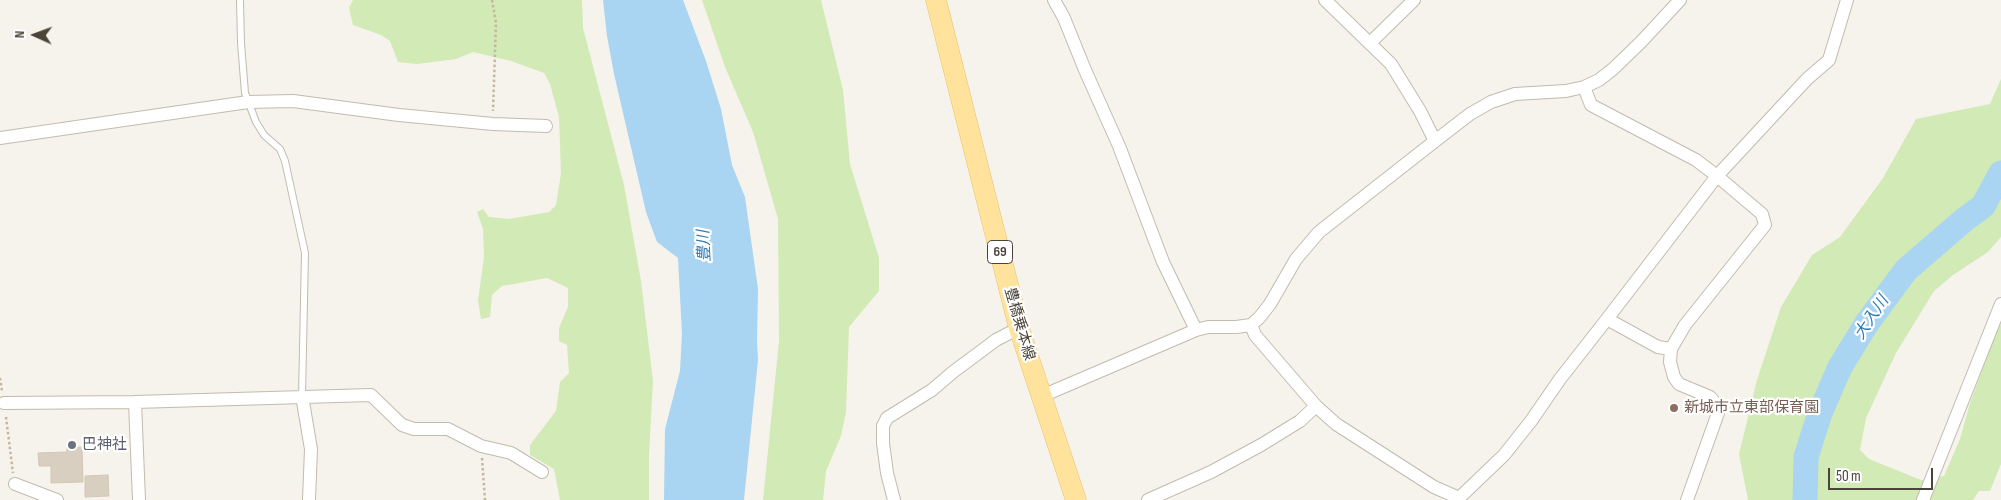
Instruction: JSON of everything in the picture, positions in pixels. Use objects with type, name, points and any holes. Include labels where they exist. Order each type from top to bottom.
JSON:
[{"type":"main road","name":"豊橋乗本線","points":[[936,0],[1018,328],[1076,500]]},
{"type":"street","points":[[1054,0],[1064,18],[1119,146],[1163,262],[1196,330]]},
{"type":"street","points":[[1325,0],[1391,64],[1420,111],[1435,141]]},
{"type":"street","points":[[1370,43],[1414,0]]},
{"type":"street","points":[[1042,396],[1196,330],[1208,327],[1251,325],[1270,304],[1296,259],[1319,232],[1470,114],[1491,102],[1515,94],[1566,91],[1584,87],[1614,69],[1680,0]]},
{"type":"street","points":[[1251,325],[1255,335],[1316,406],[1336,424],[1368,447],[1434,487],[1458,499],[1509,448],[1717,176],[1807,78],[1829,60],[1847,0]]},
{"type":"street","points":[[1584,87],[1591,104],[1696,160],[1717,176],[1762,214],[1765,225],[1685,326],[1671,349],[1670,362],[1674,377],[1679,384],[1710,397],[1717,405],[1718,413],[1687,500]]},
{"type":"street","points":[[0,138],[248,102],[293,100],[399,115],[493,124],[546,126]]},
{"type":"street","points":[[1923,500],[2001,304]]},
{"type":"street","points":[[1607,319],[1658,347],[1671,349]]},
{"type":"street","points":[[894,500],[887,473],[883,443],[883,426],[887,418],[932,390],[996,340],[1018,328]]},
{"type":"street","points":[[4,403],[135,402],[371,395],[402,425],[414,429],[448,430],[481,446],[511,453],[542,472]]},
{"type":"street","points":[[302,396],[311,449],[309,500]]},
{"type":"street","points":[[135,402],[139,500]]},
{"type":"street","points":[[1148,500],[1211,472],[1261,445],[1300,421],[1316,406]]},
{"type":"street","points":[[15,484],[57,500]]},
{"type":"lane","points":[[240,0],[245,93],[256,122],[264,135],[280,149],[285,162],[305,253],[302,396]]},
{"type":"path","points":[[492,0],[496,23],[493,124]]},
{"type":"path","points":[[0,378],[15,484]]},
{"type":"path","points":[[481,446],[485,500]]},
{"type":"green space","points":[[353,0],[582,0],[583,28],[624,185],[641,281],[653,381],[649,455],[649,500],[560,500],[554,469],[530,455],[530,445],[556,411],[560,382],[569,373],[567,345],[559,341],[559,328],[568,307],[568,288],[547,278],[502,286],[492,295],[490,317],[481,319],[478,300],[484,257],[483,229],[477,212],[483,209],[489,217],[509,219],[549,212],[556,205],[561,173],[559,117],[550,84],[544,73],[511,61],[473,52],[456,59],[417,64],[398,62],[390,41],[381,35],[353,25],[349,8]]},
{"type":"green space","points":[[702,0],[821,0],[843,90],[850,164],[879,258],[879,291],[849,327],[846,412],[841,436],[826,471],[823,500],[763,500],[779,341],[778,219],[753,132],[725,67]]},
{"type":"green space","points":[[2001,79],[2001,237],[1988,252],[1953,275],[1934,291],[1896,353],[1866,418],[1860,450],[1869,459],[1921,480],[1944,476],[1960,439],[1970,403],[1995,335],[2001,324],[2001,464],[1990,491],[1979,491],[1973,500],[1748,500],[1739,454],[1757,380],[1781,307],[1812,255],[1840,237],[1883,178],[1916,119],[1990,104]]},
{"type":"water","name":"豊川","points":[[603,0],[683,0],[706,61],[721,109],[732,165],[745,197],[758,289],[758,360],[744,500],[664,500],[665,429],[680,371],[682,334],[678,258],[657,242],[646,212],[614,74]]},
{"type":"building","points":[[82,447],[83,482],[51,483],[51,466],[39,466],[38,453],[67,452],[67,448]]},
{"type":"building","points":[[108,475],[109,496],[85,497],[85,476]]},
{"type":"waterway","name":"大入川","points":[[1805,500],[1806,457],[1820,413],[1840,367],[1867,323],[1906,270],[1983,206],[2001,173]]},
{"type":"place","name":"新城市立東部保育園","points":[[1674,408]]},
{"type":"place","name":"巴神社","points":[[72,445]]}]
